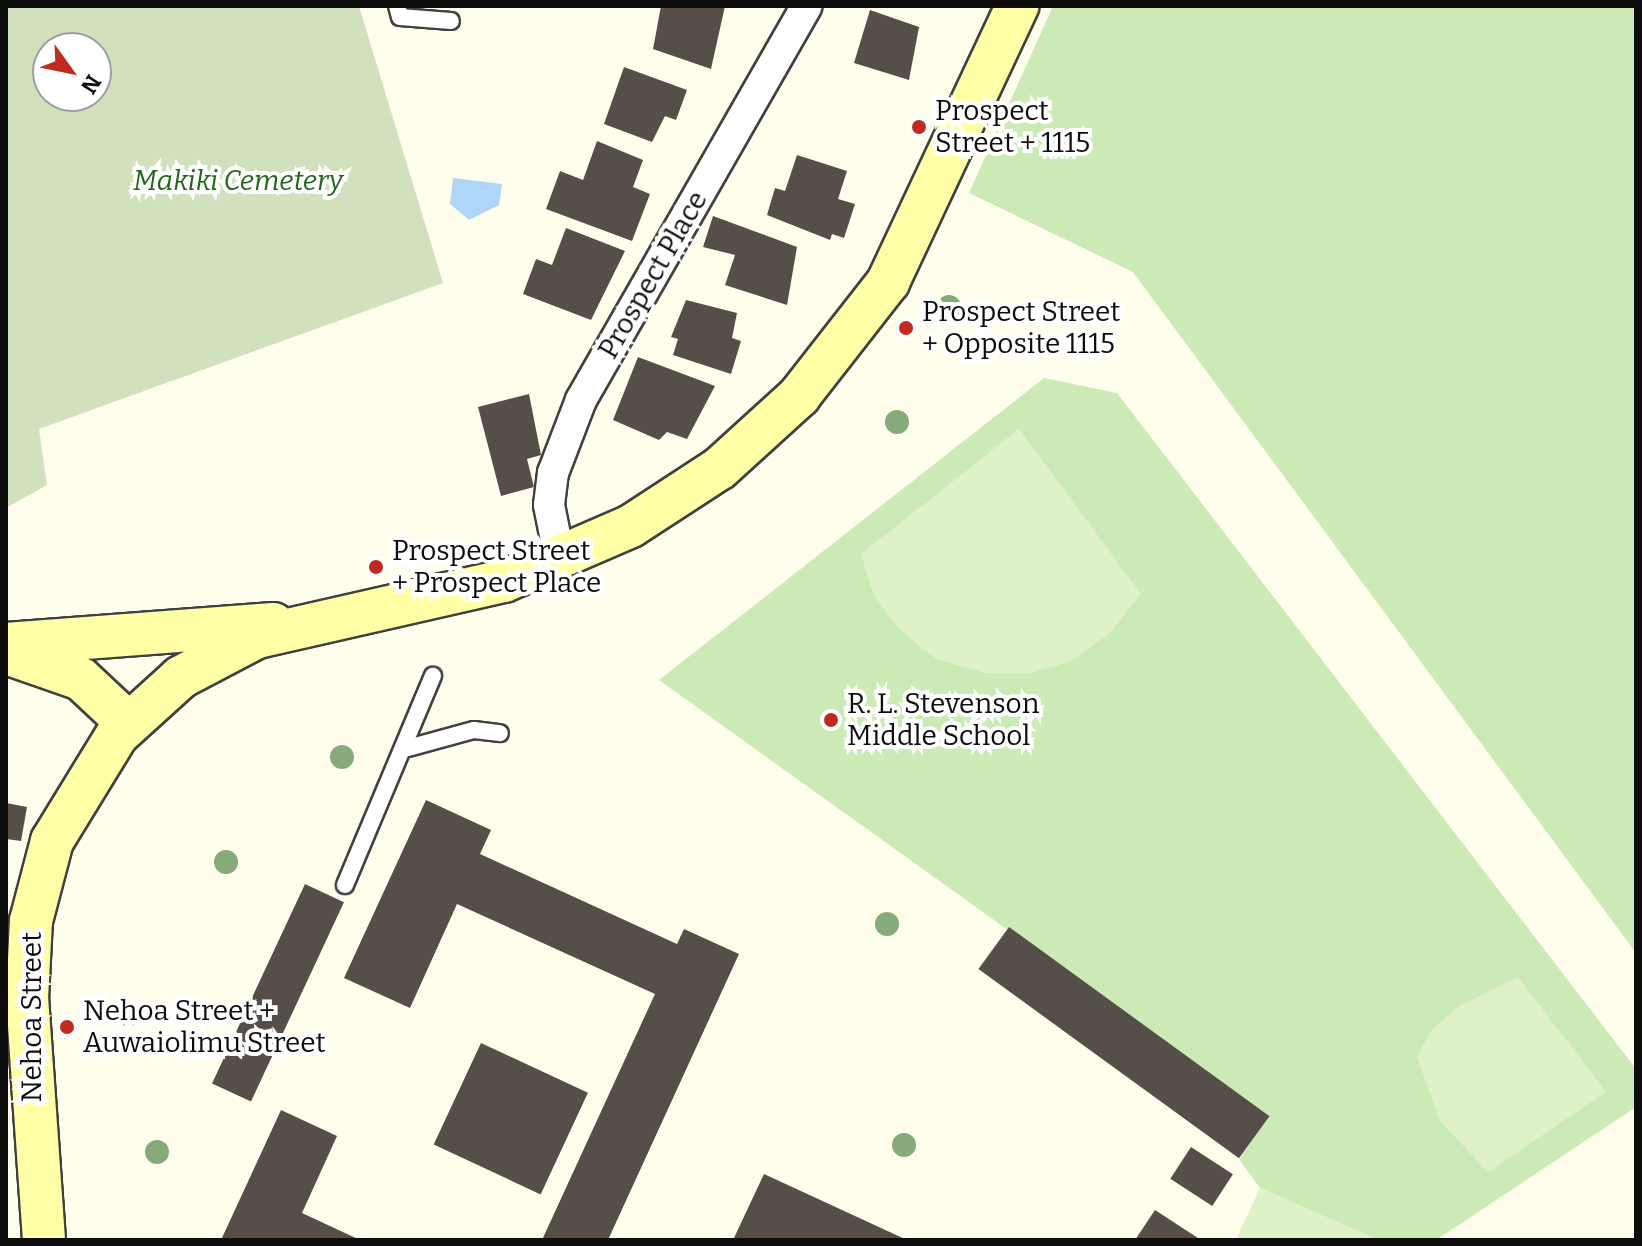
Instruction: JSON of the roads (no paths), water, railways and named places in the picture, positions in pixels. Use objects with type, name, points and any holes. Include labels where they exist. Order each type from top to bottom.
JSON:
[{"type":"main road","points":[[6,644],[209,623],[298,624],[476,591],[560,560],[631,526],[720,468],[831,360],[912,240],[1017,6]]},
{"type":"main road","name":"Nehoa Street","points":[[40,1221],[27,999],[34,908],[69,804],[128,723],[218,655],[298,624]]},
{"type":"main road","points":[[6,653],[81,679],[128,723]]},
{"type":"main road","points":[[14,1240],[40,1221]]},
{"type":"street","name":"Prospect Place","points":[[560,560],[549,505],[553,473],[581,400],[807,6]]},
{"type":"lane","points":[[397,6],[400,17],[451,21]]},
{"type":"lane","points":[[345,885],[408,748],[433,676]]},
{"type":"lane","points":[[408,748],[474,730],[500,733]]},
{"type":"water","points":[[453,178],[502,184],[499,205],[469,220],[450,204]]},
{"type":"place","name":"Prospect Street + 1115","points":[[919,127]]},
{"type":"place","name":"Prospect Street + Opposite 1115","points":[[906,328]]},
{"type":"place","name":"Prospect Street + Prospect Place","points":[[376,567]]},
{"type":"place","name":"R. L. Stevenson Middle School","points":[[831,720]]},
{"type":"place","name":"Nehoa Street + Auwaiolimu Street","points":[[67,1027]]},
{"type":"park label","name":"Makiki Cemetery","points":[[238,181]]}]
